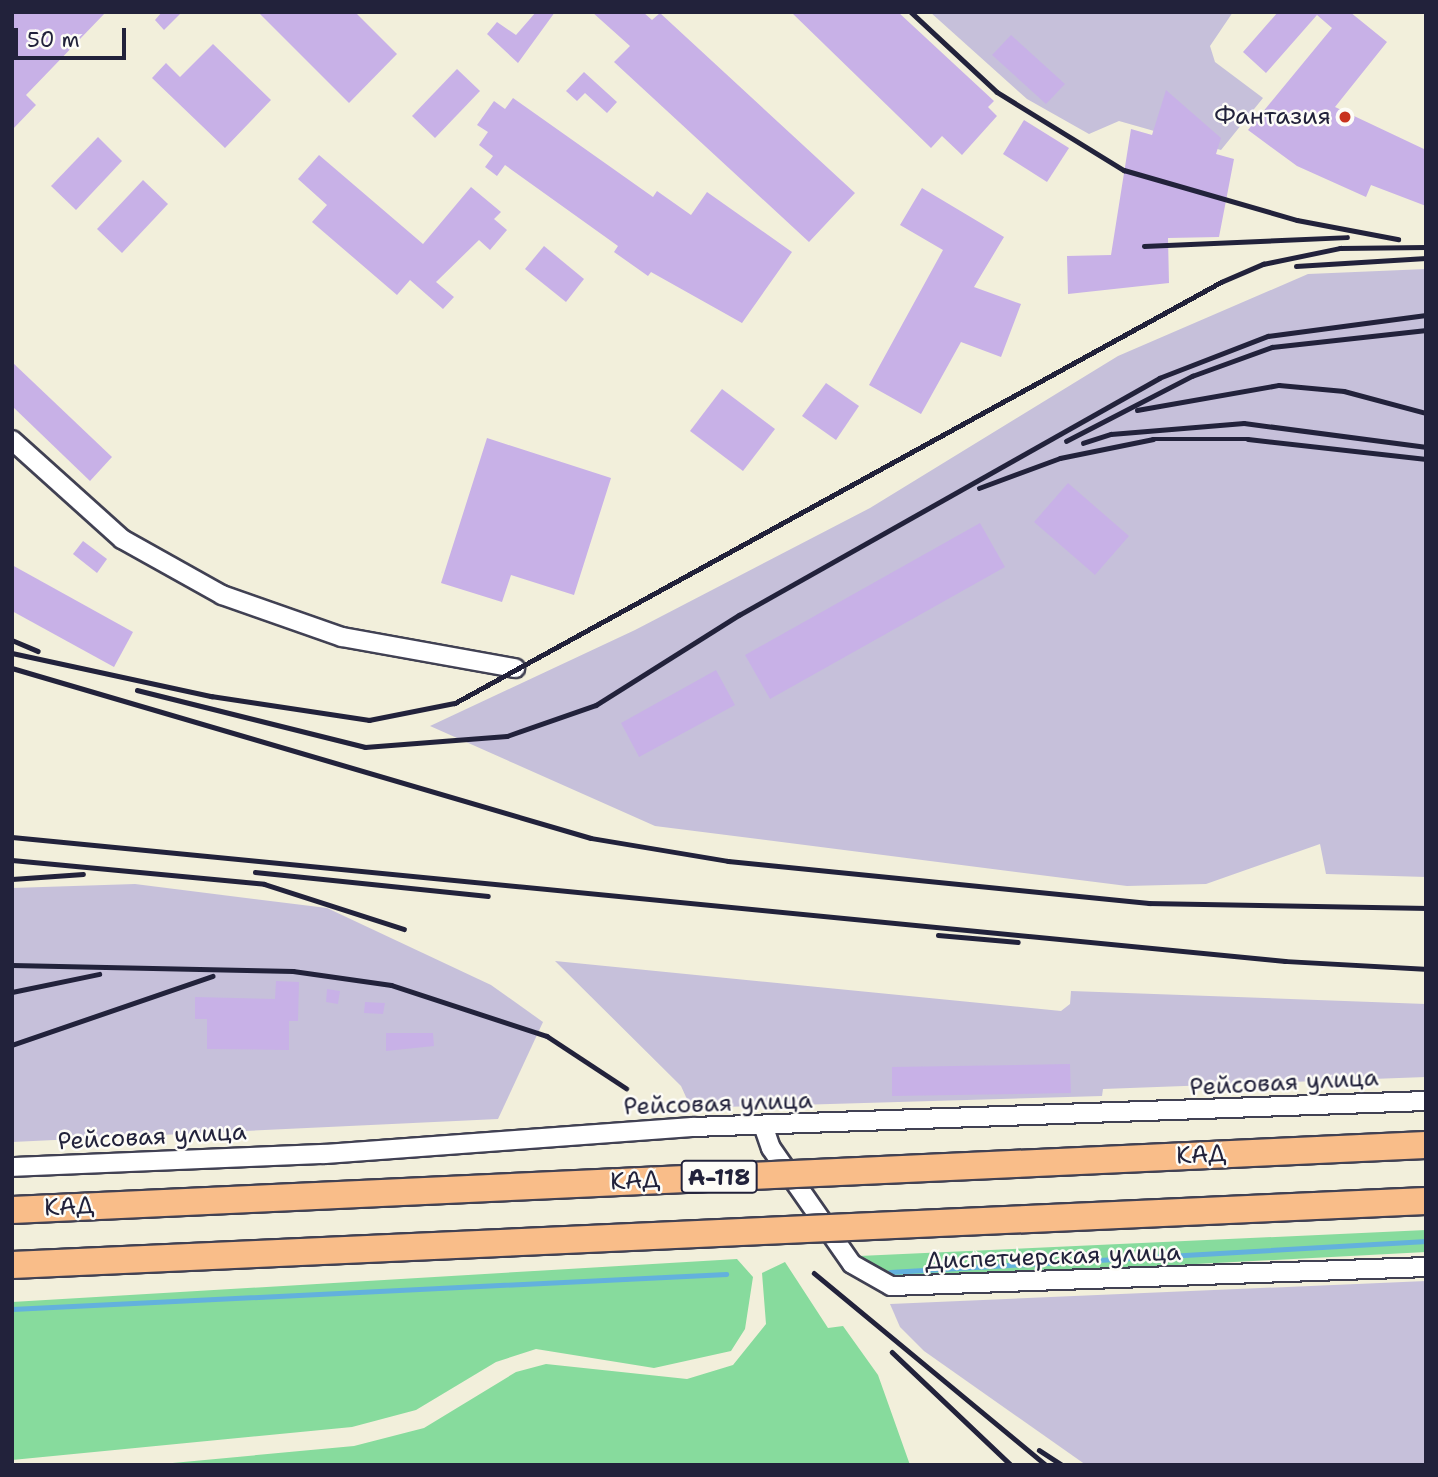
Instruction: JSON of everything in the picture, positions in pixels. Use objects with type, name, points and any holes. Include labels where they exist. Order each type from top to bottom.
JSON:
[{"type":"highway","name":"КАД","points":[[12,1210],[1426,1145]]},
{"type":"highway","name":"А-118","points":[[12,1265],[1426,1201]]},
{"type":"street","points":[[12,440],[122,539],[222,595],[342,637],[515,668]]},
{"type":"street","name":"Рейсовая улица","points":[[12,1167],[764,1128],[1426,1101]]},
{"type":"street","name":"Диспетчерская улица","points":[[764,1128],[771,1148],[852,1264],[891,1286],[1426,1267]]},
{"type":"shaded area","points":[[930,12],[1233,12],[1210,46],[1215,62],[1263,98],[1221,150],[1119,121],[1089,134],[1027,99]]},
{"type":"shaded area","points":[[1426,269],[1426,877],[1326,874],[1320,844],[1206,884],[1127,886],[655,826],[430,726],[635,630],[870,508],[1118,356],[1308,274]]},
{"type":"shaded area","points":[[135,884],[327,908],[491,985],[543,1022],[498,1119],[12,1142],[12,888]]},
{"type":"shaded area","points":[[555,961],[1061,1011],[1070,1004],[1071,991],[1426,1004],[1426,1077],[1103,1089],[1102,1096],[691,1108],[681,1086]]},
{"type":"shaded area","points":[[1426,1281],[1426,1465],[1086,1465],[924,1351],[900,1327],[890,1304]]},
{"type":"green space","points":[[1426,1230],[1426,1252],[969,1276],[891,1276],[859,1256]]},
{"type":"green space","points":[[737,1259],[753,1277],[745,1329],[731,1351],[654,1368],[536,1349],[496,1362],[416,1410],[352,1427],[12,1460],[12,1302]]},
{"type":"green space","points":[[785,1262],[828,1328],[843,1326],[878,1375],[910,1465],[151,1465],[354,1446],[424,1428],[516,1372],[546,1364],[687,1379],[733,1365],[766,1324],[762,1273]]},
{"type":"building","points":[[12,12],[106,12],[26,95],[36,105],[12,130]]},
{"type":"building","points":[[162,12],[182,12],[164,30],[155,20]]},
{"type":"building","points":[[258,12],[355,12],[397,54],[349,103]]},
{"type":"building","points":[[536,12],[555,12],[518,63],[487,34],[497,22],[516,35]]},
{"type":"building","points":[[592,12],[643,12],[652,20],[660,13],[855,193],[809,242],[614,62],[630,46]]},
{"type":"building","points":[[791,12],[898,12],[994,101],[988,107],[997,116],[962,155],[942,136],[931,148]]},
{"type":"building","points":[[1278,12],[1350,12],[1387,42],[1335,107],[1426,150],[1426,206],[1371,185],[1366,197],[1297,166],[1248,130],[1332,28],[1317,15],[1266,73],[1243,52]]},
{"type":"building","points":[[1011,35],[1065,84],[1046,104],[992,55]]},
{"type":"building","points":[[213,44],[271,100],[225,148],[152,78],[166,63],[180,77]]},
{"type":"building","points":[[457,69],[480,91],[435,138],[412,116]]},
{"type":"building","points":[[584,72],[617,102],[607,113],[585,93],[577,101],[566,91]]},
{"type":"building","points":[[1166,90],[1221,138],[1216,154],[1234,159],[1219,237],[1168,238],[1169,283],[1068,294],[1067,256],[1111,255],[1131,129],[1152,135]]},
{"type":"building","points":[[513,98],[653,197],[657,191],[691,215],[707,192],[792,252],[742,323],[651,272],[648,276],[614,252],[618,246],[505,165],[497,176],[485,167],[493,156],[479,145],[488,132],[477,125],[494,101],[505,109]]},
{"type":"building","points":[[1024,120],[1069,148],[1047,182],[1003,154]]},
{"type":"building","points":[[98,137],[122,161],[76,210],[51,186]]},
{"type":"building","points":[[319,155],[423,244],[471,187],[501,212],[494,219],[507,230],[490,250],[479,240],[436,282],[454,297],[443,309],[410,280],[397,295],[312,222],[327,205],[298,179]]},
{"type":"building","points":[[143,180],[168,204],[122,253],[97,229]]},
{"type":"building","points":[[922,188],[1004,237],[974,287],[1021,304],[1001,357],[961,342],[921,414],[869,385],[943,250],[900,225]]},
{"type":"building","points":[[544,246],[584,279],[566,302],[525,269]]},
{"type":"building","points":[[12,362],[112,457],[90,481],[12,406]]},
{"type":"building","points":[[826,383],[859,406],[836,440],[802,416]]},
{"type":"building","points":[[722,389],[775,429],[743,471],[690,431]]},
{"type":"building","points":[[487,438],[611,478],[574,595],[511,575],[502,602],[441,583]]},
{"type":"building","points":[[1068,483],[1129,536],[1095,575],[1034,522]]},
{"type":"building","points":[[980,523],[1005,567],[770,699],[745,655]]},
{"type":"building","points":[[83,541],[107,559],[97,573],[73,554]]},
{"type":"building","points":[[12,565],[133,632],[114,667],[12,611]]},
{"type":"building","points":[[716,670],[735,705],[639,757],[621,723]]},
{"type":"building","points":[[276,981],[299,982],[298,1021],[289,1021],[289,1050],[207,1049],[207,1019],[195,1019],[195,997],[275,999]]},
{"type":"building","points":[[327,989],[340,991],[338,1004],[326,1002]]},
{"type":"building","points":[[365,1002],[385,1003],[383,1014],[364,1013]]},
{"type":"building","points":[[386,1033],[433,1033],[434,1046],[386,1051]]},
{"type":"building","points":[[1070,1064],[1071,1093],[892,1096],[892,1067]]},
{"type":"waterway","points":[[890,1272],[1426,1241]]},
{"type":"waterway","points":[[12,1309],[726,1274]]},
{"type":"railway","points":[[911,12],[997,92],[1124,170],[1297,220],[1398,239]]},
{"type":"railway","points":[[1144,246],[1347,237]]},
{"type":"railway","points":[[12,653],[211,696],[369,720],[455,703],[1221,282],[1263,264],[1340,248],[1426,247]]},
{"type":"railway","points":[[1296,266],[1426,258]]},
{"type":"railway","points":[[137,690],[365,747],[507,736],[596,705],[739,615],[1159,378],[1268,336],[1426,315]]},
{"type":"railway","points":[[1066,441],[1192,376],[1272,347],[1426,330]]},
{"type":"railway","points":[[1137,410],[1279,385],[1344,391],[1426,413]]},
{"type":"railway","points":[[1083,443],[1111,434],[1244,423],[1426,447]]},
{"type":"railway","points":[[979,488],[1060,458],[1153,439],[1248,439],[1426,459]]},
{"type":"railway","points":[[12,640],[38,651]]},
{"type":"railway","points":[[12,668],[591,838],[728,861],[1149,903],[1426,908]]},
{"type":"railway","points":[[12,837],[1285,961],[1426,969]]},
{"type":"railway","points":[[12,860],[264,884],[404,929]]},
{"type":"railway","points":[[255,872],[488,896]]},
{"type":"railway","points":[[12,879],[83,874]]},
{"type":"railway","points":[[938,935],[1018,942]]},
{"type":"railway","points":[[12,965],[293,971],[391,985],[547,1036],[626,1088]]},
{"type":"railway","points":[[12,992],[99,974]]},
{"type":"railway","points":[[12,1045],[212,976]]},
{"type":"railway","points":[[814,1273],[1046,1465]]},
{"type":"railway","points":[[892,1352],[1011,1465]]},
{"type":"railway","points":[[1039,1450],[1062,1465]]},
{"type":"place","name":"Фантазия","points":[[1345,117]]}]
